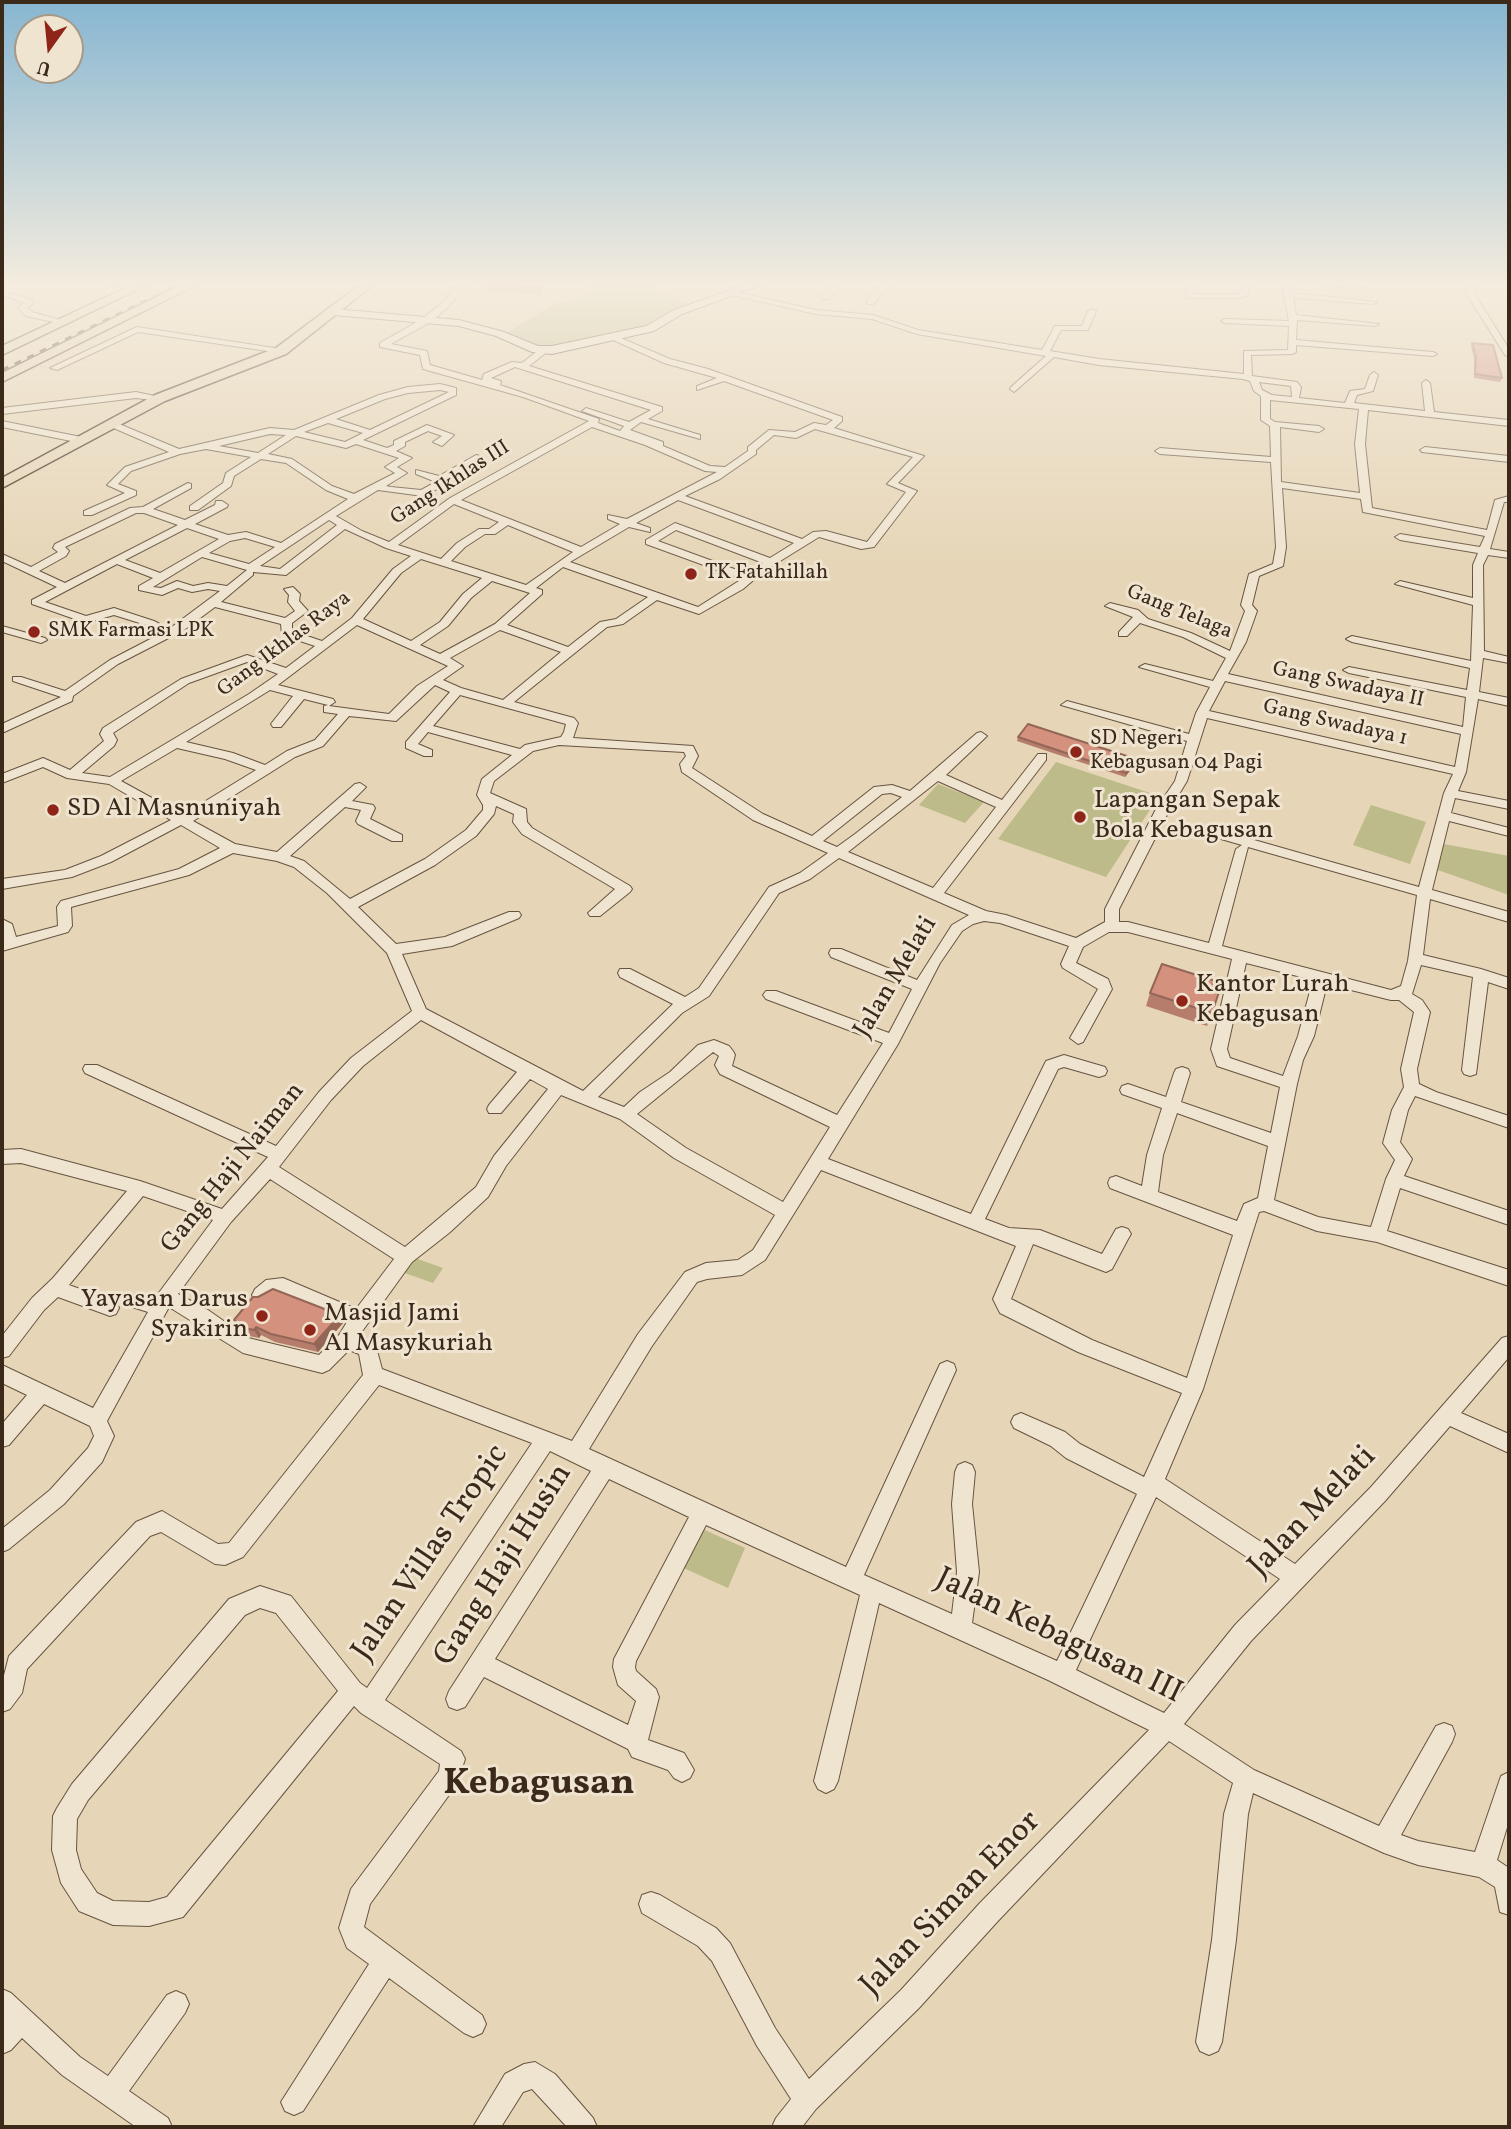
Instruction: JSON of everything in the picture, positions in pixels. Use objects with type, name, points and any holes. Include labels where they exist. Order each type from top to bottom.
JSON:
[{"type":"main road","points":[[2,483],[160,398],[206,380]]},
{"type":"street","points":[[440,387],[451,380]]},
{"type":"street","points":[[474,380],[596,419],[591,424],[648,443],[708,469],[725,470]]},
{"type":"street","points":[[491,380],[697,438]]},
{"type":"street","points":[[569,380],[659,409],[624,431],[660,444]]},
{"type":"street","points":[[700,388],[718,380]]},
{"type":"street","points":[[731,380],[839,419],[826,429]]},
{"type":"street","points":[[1014,389],[1022,380]]},
{"type":"street","points":[[1252,380],[1258,391],[1265,395],[1509,423]]},
{"type":"street","points":[[1268,380],[1294,384],[1297,387],[1296,396]]},
{"type":"street","points":[[1349,405],[1353,393],[1369,391],[1372,380]]},
{"type":"street","points":[[1426,383],[1430,414]]},
{"type":"street","points":[[88,513],[133,493],[112,485],[128,469],[177,452],[270,431],[295,433],[343,446],[453,392],[440,387],[422,387],[382,397],[326,419],[295,433],[229,475],[228,484],[194,508]]},
{"type":"street","points":[[1265,395],[1266,420],[1273,424],[1319,429]]},
{"type":"street","points":[[2,411],[129,396],[160,398]]},
{"type":"street","points":[[1364,407],[1360,444],[1369,511],[1491,534]]},
{"type":"street","points":[[326,419],[372,433]]},
{"type":"street","points":[[2,424],[81,440]]},
{"type":"street","points":[[112,424],[150,438],[177,452]]},
{"type":"street","name":"Gang Ikhlas III","points":[[390,546],[453,500],[591,424]]},
{"type":"street","points":[[1112,925],[1112,909],[1163,809],[1181,781],[1202,713],[1248,623],[1251,611],[1246,605],[1254,574],[1278,566],[1281,547],[1273,424]]},
{"type":"street","points":[[529,588],[562,563],[753,452],[751,449],[774,430],[796,435],[814,426],[919,457],[892,484],[912,491],[870,545],[861,546],[821,534],[771,562],[699,611],[562,563]]},
{"type":"street","points":[[389,452],[402,444],[397,443],[427,428],[449,435],[438,442],[442,443]]},
{"type":"street","points":[[2,729],[65,700],[67,695],[114,662],[180,628],[284,547],[355,498],[402,472],[390,467],[407,457],[356,441]]},
{"type":"street","points":[[206,446],[289,461],[329,488],[355,498]]},
{"type":"street","points":[[1425,450],[1509,459]]},
{"type":"street","points":[[1160,451],[1276,460]]},
{"type":"street","points":[[377,486],[423,493],[479,457]]},
{"type":"street","points":[[419,472],[470,491]]},
{"type":"street","points":[[1278,484],[1366,497]]},
{"type":"street","points":[[29,572],[62,554],[64,551],[58,548],[59,546],[125,514],[145,510],[188,486]]},
{"type":"street","points":[[678,497],[803,543]]},
{"type":"street","points":[[1078,1038],[1105,989],[1104,983],[1071,968],[1068,964],[1077,944],[1112,925],[1391,995],[1402,994],[1408,989],[1415,961],[1424,894],[1450,793],[1460,772],[1468,732],[1477,659],[1478,565],[1491,534],[1500,500],[1509,499]]},
{"type":"street","points":[[453,500],[583,552]]},
{"type":"street","points":[[167,633],[150,623],[114,611],[86,620],[36,603],[223,505],[219,503]]},
{"type":"street","points":[[145,510],[227,538]]},
{"type":"street","points":[[329,516],[358,533],[390,546],[538,592],[499,626],[442,658]]},
{"type":"street","points":[[612,517],[646,530]]},
{"type":"street","points":[[444,562],[461,545],[483,531],[491,532],[506,522]]},
{"type":"street","points":[[201,554],[250,571],[285,572],[344,525]]},
{"type":"street","points":[[749,578],[650,542],[675,526],[771,562]]},
{"type":"street","points":[[230,590],[208,586],[192,589],[177,584],[162,592],[143,588],[158,576],[227,538],[246,535],[284,547]]},
{"type":"street","points":[[1401,537],[1509,555]]},
{"type":"street","name":"Gang Ikhlas Raya","points":[[112,781],[288,673],[356,620],[397,571],[421,554]]},
{"type":"street","points":[[2,557],[65,587]]},
{"type":"street","points":[[116,560],[158,576]]},
{"type":"street","points":[[448,574],[458,567]]},
{"type":"street","points":[[413,645],[444,624],[467,596],[490,577]]},
{"type":"street","points":[[1400,584],[1478,603]]},
{"type":"street","points":[[289,589],[295,594],[293,602],[302,610],[287,622],[286,633],[323,645]]},
{"type":"street","points":[[505,704],[603,625],[620,622],[657,595]]},
{"type":"street","points":[[213,603],[287,622]]},
{"type":"street","name":"Gang Telaga","points":[[1110,606],[1133,612],[1232,656]]},
{"type":"street","points":[[1123,634],[1140,617]]},
{"type":"street","points":[[268,686],[345,712],[394,717],[433,680],[456,667],[442,658],[356,620]]},
{"type":"street","points":[[499,626],[569,651]]},
{"type":"street","points":[[2,629],[41,640]]},
{"type":"street","points":[[1352,639],[1477,659],[1509,660]]},
{"type":"street","points":[[71,775],[110,743],[107,731],[194,676],[247,658],[288,673]]},
{"type":"street","name":"Gang Swadaya II","points":[[1145,667],[1468,732]]},
{"type":"street","points":[[1349,670],[1509,702]]},
{"type":"street","points":[[17,679],[67,695]]},
{"type":"street","points":[[433,680],[457,691],[570,721],[570,733],[566,741]]},
{"type":"street","points":[[428,752],[410,745],[457,691]]},
{"type":"street","points":[[277,724],[300,696]]},
{"type":"street","points":[[1067,705],[1192,739]]},
{"type":"street","points":[[2,884],[67,874],[106,859],[183,819],[291,754],[319,743],[345,712]]},
{"type":"street","name":"Gang Swadaya 1","points":[[1202,713],[1460,772]]},
{"type":"street","points":[[425,727],[520,753]]},
{"type":"street","points":[[585,1099],[677,1009],[704,992],[768,895],[805,876],[836,855],[937,776],[981,736]]},
{"type":"street","points":[[483,795],[488,779],[520,753],[539,744],[566,741],[682,748],[692,752],[686,769],[758,817],[836,855],[984,916],[1030,926],[1077,944]]},
{"type":"street","points":[[176,744],[229,755],[267,770]]},
{"type":"street","points":[[934,896],[1042,757]]},
{"type":"street","points":[[2,779],[40,762],[48,763],[71,775],[112,781],[232,848],[280,857],[299,864],[348,906],[395,955],[420,1013],[477,1041],[558,1087],[626,1115],[680,1153],[787,1213]]},
{"type":"street","points":[[937,776],[1004,806]]},
{"type":"street","points":[[280,857],[345,803],[360,787]]},
{"type":"street","points":[[813,842],[879,790],[892,789],[910,796]]},
{"type":"street","points":[[1450,793],[1509,805]]},
{"type":"street","points":[[348,906],[430,862],[471,833],[489,811],[490,805],[483,795]]},
{"type":"street","points":[[483,795],[520,812],[520,822],[527,831],[625,889],[595,913]]},
{"type":"street","points":[[345,803],[368,808],[363,821],[397,838]]},
{"type":"street","points":[[1444,815],[1509,832]]},
{"type":"street","points":[[1212,832],[1509,917]]},
{"type":"street","points":[[2,924],[7,927],[6,945],[63,929],[66,904],[184,872],[232,848]]},
{"type":"street","points":[[1214,949],[1243,849]]},
{"type":"street","points":[[395,955],[447,942],[514,915]]},
{"type":"street","name":"Jalan Melati","points":[[576,1452],[645,1339],[691,1277],[706,1271],[735,1269],[751,1262],[787,1213],[892,1040],[934,961],[957,928],[968,920],[984,916]]},
{"type":"street","points":[[836,953],[921,987]]},
{"type":"street","points":[[1240,956],[1219,1049],[1223,1062],[1289,1084]]},
{"type":"street","points":[[1415,961],[1431,961],[1509,984]]},
{"type":"street","points":[[625,974],[686,1004]]},
{"type":"street","points":[[1470,1070],[1481,974]]},
{"type":"street","points":[[1265,1204],[1289,1084],[1307,1036],[1321,977]]},
{"type":"street","points":[[1377,1235],[1394,1179],[1404,1159],[1391,1147],[1391,1140],[1400,1110],[1412,1087],[1409,1069],[1422,1012],[1417,1004],[1402,994]]},
{"type":"street","points":[[771,995],[892,1040]]},
{"type":"street","name":"Gang Haji Naiman","points":[[2,1542],[57,1497],[95,1455],[104,1436],[97,1420],[163,1302],[225,1217],[274,1162],[325,1096],[357,1062],[420,1013]]},
{"type":"street","points":[[626,1115],[646,1096],[676,1076],[704,1049],[714,1046],[727,1055],[723,1065],[726,1070],[840,1124]]},
{"type":"street","points":[[976,1221],[1052,1065],[1064,1061],[1099,1071]]},
{"type":"street","points":[[91,1069],[274,1162],[406,1257]]},
{"type":"street","points":[[495,1109],[528,1071]]},
{"type":"street","points":[[1149,1194],[1155,1155],[1182,1073]]},
{"type":"street","points":[[138,1301],[163,1302],[202,1316],[243,1345],[317,1364],[326,1362],[346,1341],[359,1319],[406,1257],[482,1192],[500,1161],[558,1087]]},
{"type":"street","points":[[1412,1087],[1430,1097],[1509,1122]]},
{"type":"street","points":[[1128,1090],[1278,1142]]},
{"type":"street","points":[[2,1157],[21,1156],[140,1188],[225,1217]]},
{"type":"street","points":[[817,1162],[976,1221],[1022,1241],[1025,1246],[1002,1299],[1006,1307],[1085,1346],[1193,1390]]},
{"type":"street","points":[[1394,1179],[1509,1218]]},
{"type":"street","points":[[1116,1183],[1243,1231]]},
{"type":"street","points":[[2,1350],[38,1304],[55,1288],[140,1188]]},
{"type":"street","points":[[1062,1675],[1174,1437],[1193,1390],[1250,1209],[1255,1205],[1265,1204],[1317,1224],[1377,1235],[1509,1278]]},
{"type":"street","points":[[1008,1235],[1040,1237],[1106,1264],[1122,1234]]},
{"type":"street","points":[[261,1295],[272,1286],[283,1286],[359,1319]]},
{"type":"street","points":[[55,1288],[110,1308]]},
{"type":"street","points":[[2,1701],[14,1685],[17,1664],[143,1530],[152,1524],[162,1521],[215,1554],[225,1555],[236,1550],[375,1375],[370,1369],[368,1349],[346,1341]]},
{"type":"street","name":"Jalan Melati","points":[[1167,1727],[1243,1633],[1378,1494],[1509,1344]]},
{"type":"street","points":[[851,1579],[947,1370]]},
{"type":"street","points":[[2,1374],[97,1420]]},
{"type":"street","name":"Jalan Kebagusan III","points":[[375,1375],[576,1452],[702,1513],[1062,1675],[1167,1727],[1246,1778],[1418,1853],[1483,1867],[1508,1888]]},
{"type":"street","points":[[2,1438],[40,1394]]},
{"type":"street","points":[[1448,1416],[1509,1444]]},
{"type":"street","points":[[1021,1422],[1058,1439],[1073,1451],[1150,1485],[1297,1578]]},
{"type":"street","name":"Jalan Villas Tropic","points":[[360,1698],[547,1439]]},
{"type":"street","name":"Gang Haji Husin","points":[[457,1699],[605,1467]]},
{"type":"street","points":[[961,1629],[968,1572],[962,1504],[965,1472]]},
{"type":"street","points":[[636,1741],[648,1698],[626,1677],[625,1659],[702,1513]]},
{"type":"street","points":[[826,1781],[872,1589]]},
{"type":"street","points":[[360,1698],[174,1908],[149,1914],[113,1913],[88,1902],[70,1874],[64,1850],[65,1816],[80,1792],[237,1607],[260,1597],[283,1604],[360,1698],[453,1759],[449,1776],[366,1887],[354,1912],[351,1928],[356,1938],[473,2024]]},
{"type":"street","points":[[480,1663],[636,1741],[640,1749],[676,1760],[682,1770]]},
{"type":"street","name":"Jalan Siman Enor","points":[[785,2127],[807,2100],[910,1999],[988,1913],[1167,1727]]},
{"type":"street","points":[[1384,1840],[1444,1734]]},
{"type":"street","points":[[1209,2042],[1224,1940],[1236,1814],[1246,1778]]},
{"type":"street","points":[[1483,1867],[1509,1784]]},
{"type":"street","points":[[651,1903],[707,1937],[721,1952],[766,2036],[807,2100]]},
{"type":"street","points":[[295,2102],[386,1960]]},
{"type":"street","points":[[111,2094],[176,2004]]},
{"type":"street","points":[[2,2041],[11,2011],[71,2066],[159,2127]]},
{"type":"street","points":[[486,2127],[514,2083],[535,2075],[546,2083],[584,2127]]},
{"type":"shaded area","name":"Lapangan Sepak Bola Kebagusan","points":[[1056,762],[1159,796],[1106,877],[998,839]]},
{"type":"shaded area","points":[[938,784],[984,802],[965,823],[919,805]]},
{"type":"shaded area","points":[[1371,805],[1426,822],[1410,864],[1353,845]]},
{"type":"shaded area","points":[[1444,844],[1509,856],[1509,895],[1435,869]]},
{"type":"shaded area","points":[[412,1257],[443,1268],[433,1283],[402,1272]]},
{"type":"shaded area","points":[[698,1527],[745,1548],[728,1588],[679,1566]]},
{"type":"building","name":"SD Negeri Kebagusan 04 Pagi","points":[[1028,724],[1136,759],[1126,773],[1018,737]]},
{"type":"building","points":[[1162,964],[1222,983],[1212,1013],[1150,993]]},
{"type":"building","points":[[273,1289],[340,1315],[314,1344],[271,1334],[256,1327],[254,1330],[245,1328],[234,1320],[253,1297]]},
{"type":"place","name":"TK Fatahillah","points":[[691,574]]},
{"type":"place","name":"SMK Farmasi LPK","points":[[34,632]]},
{"type":"place","name":"SD Negeri Kebagusan 04 Pagi","points":[[1076,752]]},
{"type":"place","name":"SD Al Masnuniyah","points":[[53,810]]},
{"type":"place","name":"Lapangan Sepak Bola Kebagusan","points":[[1080,817]]},
{"type":"place","name":"Kantor Lurah Kebagusan","points":[[1182,1001]]},
{"type":"place","name":"Yayasan Darus Syakirin","points":[[262,1316]]},
{"type":"place","name":"Masjid Jami Al Masykuriah","points":[[310,1330]]},
{"type":"district","name":"Kebagusan","points":[[539,1786]]}]
